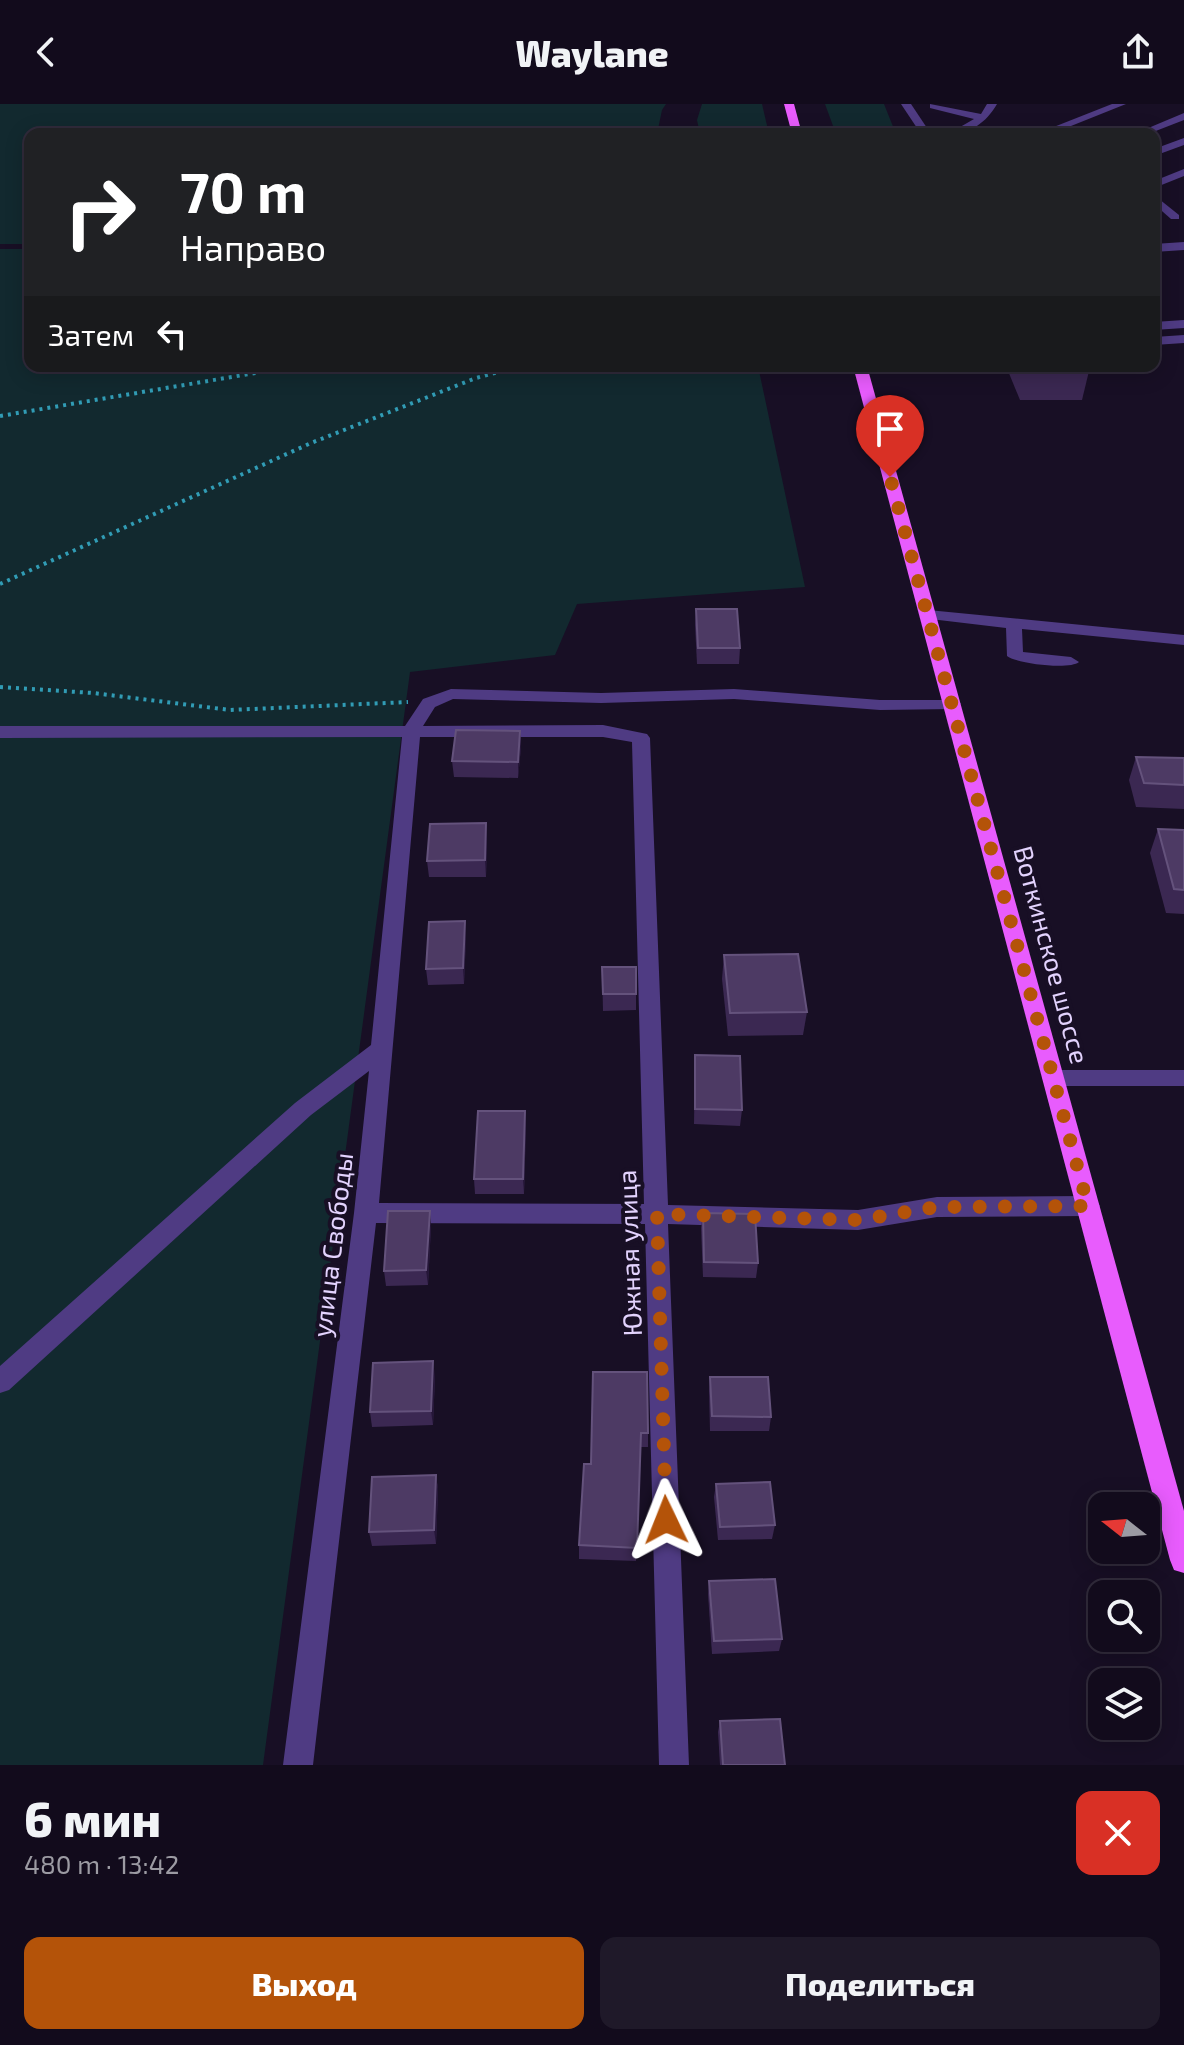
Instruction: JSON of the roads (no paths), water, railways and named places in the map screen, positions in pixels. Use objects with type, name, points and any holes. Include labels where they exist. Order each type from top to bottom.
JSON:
[{"type":"main road","points":[[789,104],[795,128]]},
{"type":"main road","name":"Воткинское шоссе","points":[[862,372],[1184,1560]]},
{"type":"street","points":[[906,104],[922,128]]},
{"type":"street","points":[[965,128],[984,118],[992,104]]},
{"type":"street","points":[[1057,128],[1121,104]]},
{"type":"street","points":[[934,106],[984,118]]},
{"type":"street","points":[[1154,128],[1184,116]]},
{"type":"street","points":[[1160,151],[1184,141]]},
{"type":"street","points":[[1160,182],[1184,172]]},
{"type":"street","points":[[1160,203],[1175,217]]},
{"type":"street","points":[[1160,248],[1184,246]]},
{"type":"street","points":[[1160,326],[1184,324]]},
{"type":"street","points":[[1160,341],[1184,339]]},
{"type":"street","points":[[1160,354],[1184,352]]},
{"type":"street","points":[[928,615],[1184,640]]},
{"type":"street","points":[[1014,624],[1015,656],[1071,662]]},
{"type":"street","points":[[0,732],[412,729],[429,703],[451,694],[601,698],[734,694],[880,705],[952,704]]},
{"type":"street","name":"Южная улица","points":[[412,729],[603,731],[641,738],[674,1765]]},
{"type":"street","name":"улица Свободы","points":[[298,1765],[366,1213],[412,729]]},
{"type":"street","points":[[0,1382],[303,1109],[383,1048]]},
{"type":"street","points":[[1053,1078],[1184,1078]]},
{"type":"street","points":[[366,1213],[657,1214],[858,1220],[937,1207],[1088,1206]]}]
